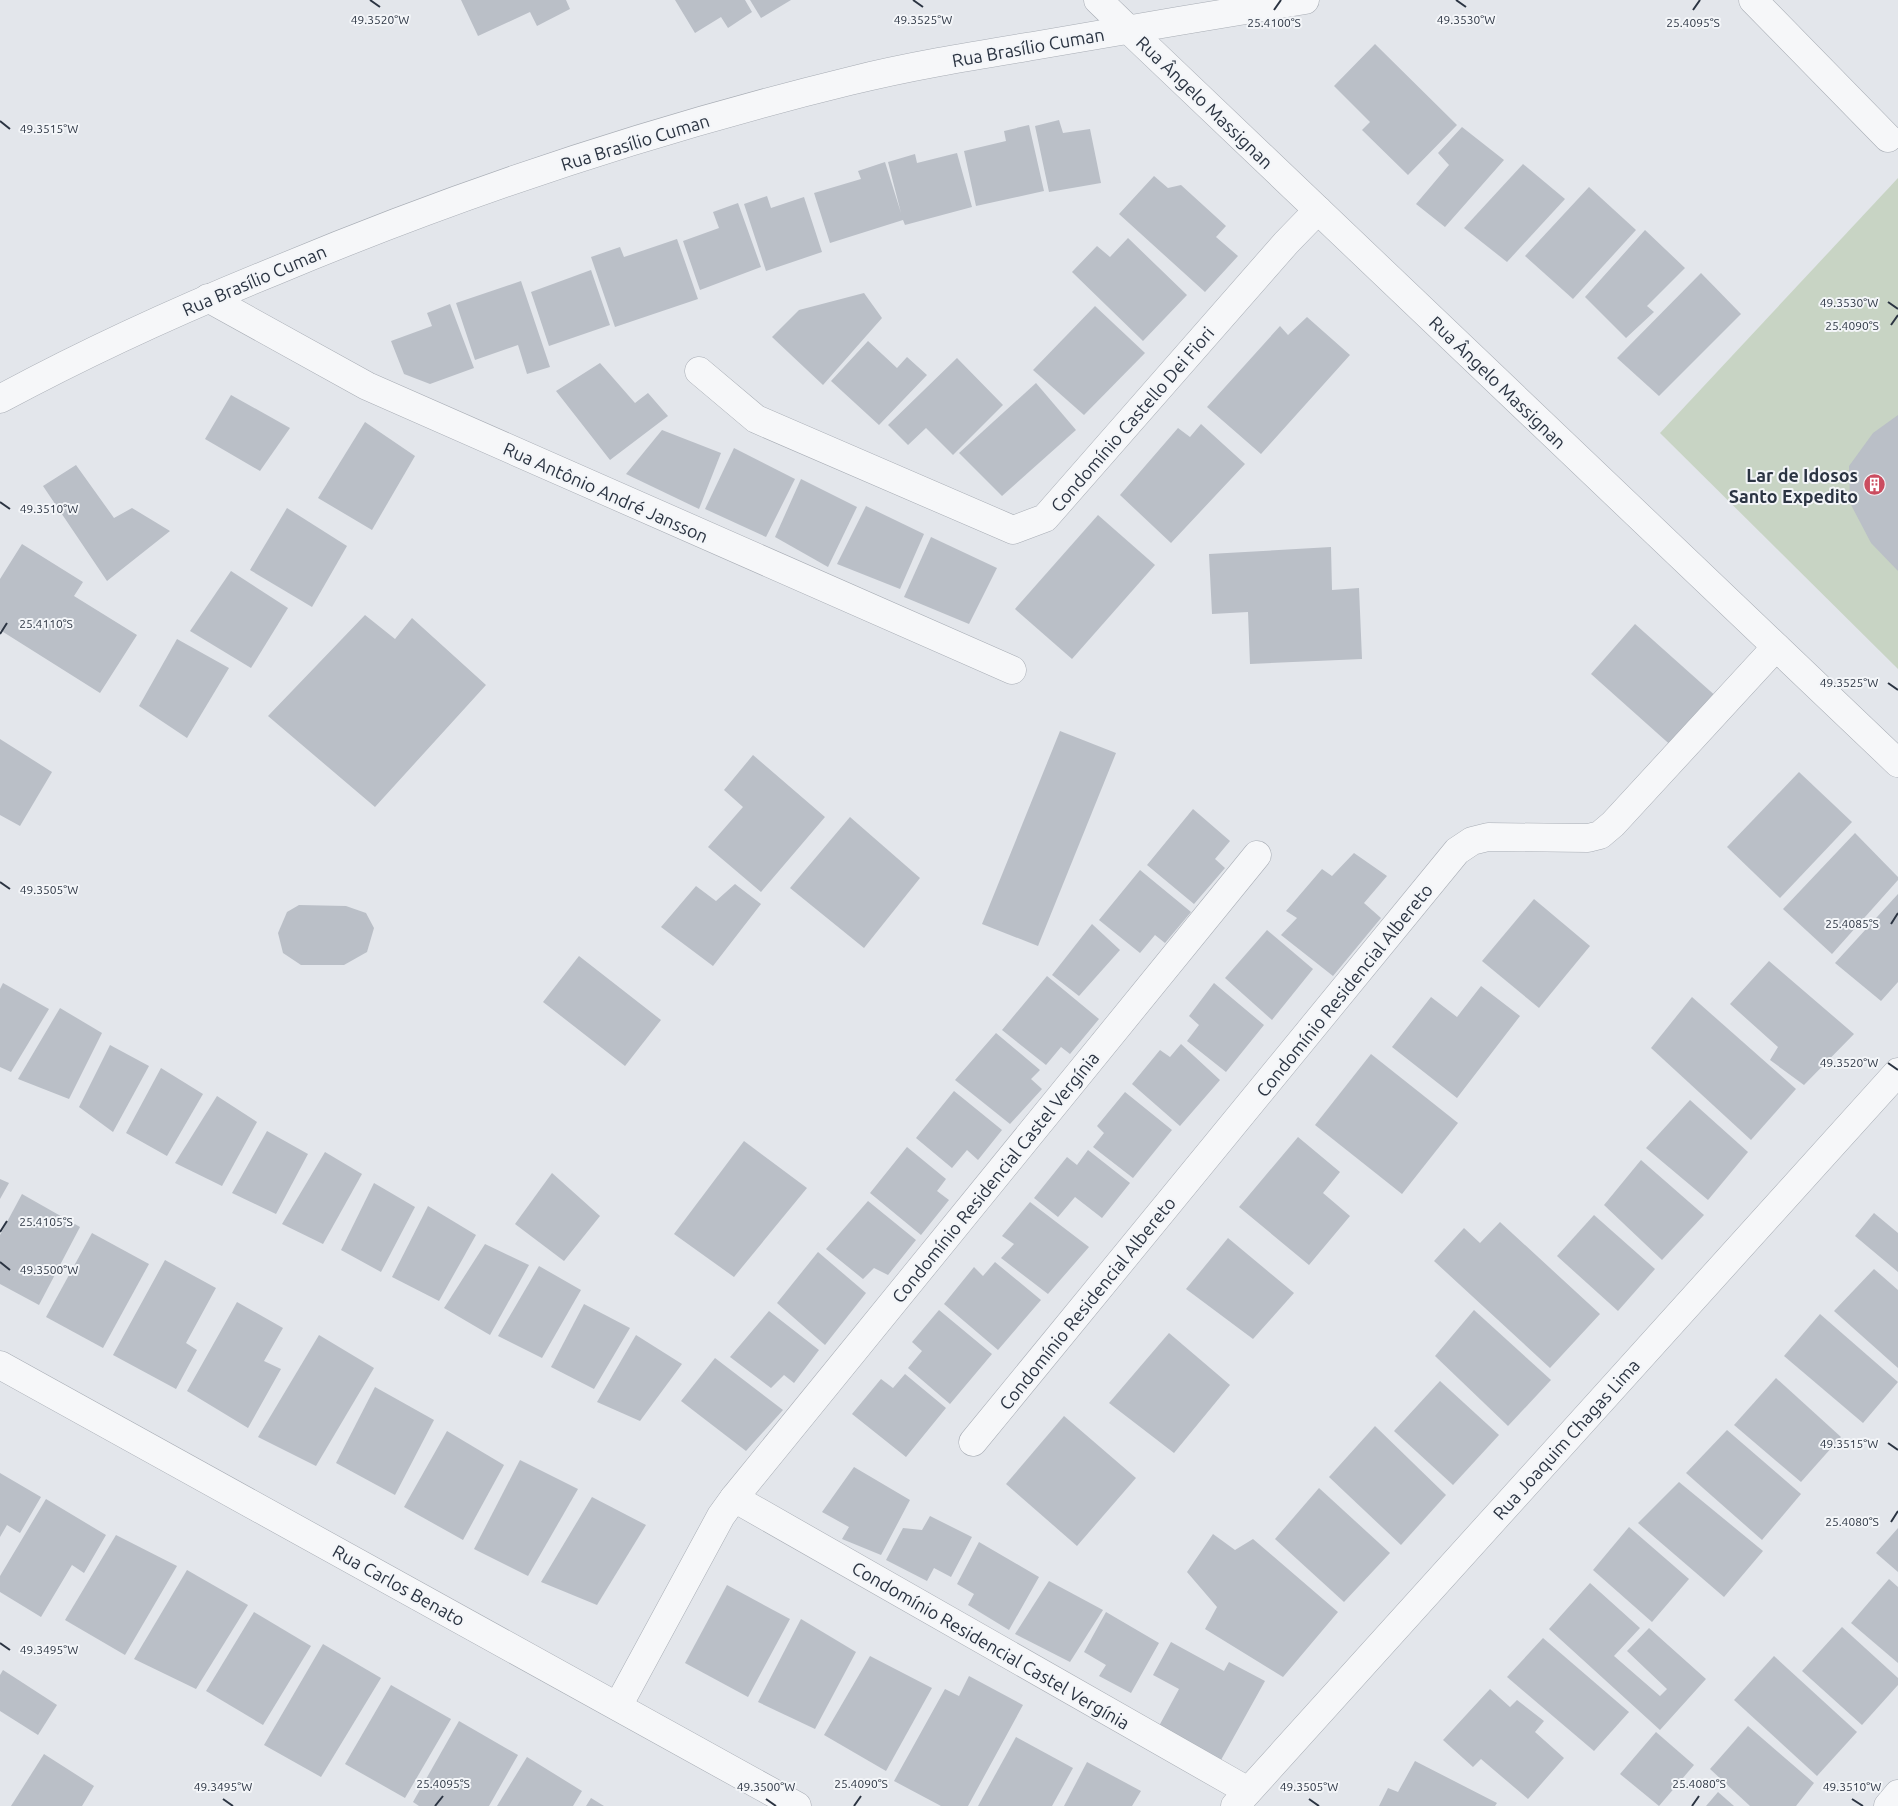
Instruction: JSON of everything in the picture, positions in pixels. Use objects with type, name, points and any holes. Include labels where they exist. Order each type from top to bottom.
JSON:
[{"type":"street","name":"Rua Ângelo Massignan","points":[[1098,0],[1898,763]]},
{"type":"street","name":"Rua Brasílio Cuman","points":[[0,399],[58,369],[208,298],[405,218],[558,165],[720,116],[853,80],[985,54],[1305,0]]},
{"type":"street","points":[[1753,0],[1888,138]]},
{"type":"street","name":"Condomínio Castello Dei Fiori","points":[[699,371],[756,419],[1013,530],[1045,518],[1286,243],[1318,210]]},
{"type":"street","name":"Rua Antônio André Jansson","points":[[208,298],[366,386],[1012,670]]},
{"type":"street","name":"Condomínio Residencial Albereto","points":[[973,1442],[1457,851],[1472,840],[1488,837],[1588,838],[1600,835],[1614,824],[1776,647]]},
{"type":"street","name":"Condomínio Residencial Castel Vergínia","points":[[618,1706],[721,1516],[734,1498],[1257,855]]},
{"type":"street","name":"Rua Joaquim Chagas Lima","points":[[1242,1798],[1898,1072]]},
{"type":"street","name":"Rua Carlos Benato","points":[[0,1365],[797,1806]]},
{"type":"street","name":"Condomínio Residencial Castel Vergínia","points":[[734,1498],[1242,1798]]},
{"type":"street","points":[[1888,1806],[1898,1794]]},
{"type":"green space","points":[[1898,178],[1898,669],[1660,433]]},
{"type":"building","points":[[461,0],[566,0],[570,9],[537,26],[530,12],[478,36]]},
{"type":"building","points":[[675,0],[745,0],[752,12],[728,28],[721,17],[695,33]]},
{"type":"building","points":[[750,0],[791,0],[761,18]]},
{"type":"building","points":[[1375,44],[1457,125],[1408,175],[1362,130],[1370,122],[1334,86]]},
{"type":"building","points":[[1059,120],[1063,133],[1090,129],[1101,183],[1049,192],[1035,126]]},
{"type":"building","points":[[1029,125],[1044,191],[976,206],[964,151],[1006,141],[1004,131]]},
{"type":"building","points":[[1462,127],[1504,160],[1445,227],[1416,204],[1449,165],[1438,153]]},
{"type":"building","points":[[957,153],[972,207],[905,225],[903,220],[830,243],[814,193],[861,179],[858,171],[885,162],[901,213],[888,162],[915,154],[917,163]]},
{"type":"building","points":[[1523,164],[1565,199],[1507,262],[1464,228]]},
{"type":"building","points":[[1154,176],[1168,188],[1181,185],[1226,226],[1216,237],[1238,256],[1205,292],[1119,214]]},
{"type":"building","points":[[1589,187],[1636,230],[1573,299],[1525,256]]},
{"type":"building","points":[[767,196],[771,208],[804,197],[822,252],[766,271],[744,204]]},
{"type":"building","points":[[738,203],[761,267],[700,290],[683,241],[719,228],[713,212]]},
{"type":"building","points":[[1645,230],[1685,268],[1647,306],[1654,312],[1626,338],[1585,297]]},
{"type":"building","points":[[1128,238],[1187,295],[1143,341],[1072,272],[1097,246],[1110,257]]},
{"type":"building","points":[[677,239],[698,299],[615,327],[591,257],[620,247],[624,257]]},
{"type":"building","points":[[591,270],[610,325],[549,346],[531,292]]},
{"type":"building","points":[[1701,273],[1741,314],[1659,396],[1617,358]]},
{"type":"building","points":[[521,281],[550,367],[527,374],[518,345],[475,360],[456,303]]},
{"type":"building","points":[[864,293],[882,318],[823,385],[772,337],[799,310]]},
{"type":"building","points":[[450,304],[474,368],[430,384],[404,374],[391,341],[432,326],[427,313]]},
{"type":"building","points":[[1095,306],[1145,353],[1084,415],[1033,370]]},
{"type":"building","points":[[1307,317],[1350,355],[1261,454],[1207,407],[1280,326],[1288,335]]},
{"type":"building","points":[[868,341],[897,368],[907,357],[927,375],[879,425],[831,381]]},
{"type":"building","points":[[957,358],[1003,405],[953,455],[926,428],[908,445],[888,425]]},
{"type":"building","points":[[600,363],[635,403],[648,393],[668,416],[610,460],[556,391]]},
{"type":"building","points":[[1036,383],[1076,430],[1002,496],[959,453]]},
{"type":"building","points":[[231,395],[290,428],[260,471],[205,439]]},
{"type":"building","name":"Lar de Idosos Santo Expedito","points":[[1898,415],[1898,571],[1871,543],[1850,503],[1849,466],[1873,433]]},
{"type":"building","points":[[365,422],[415,456],[372,530],[318,498]]},
{"type":"building","points":[[1201,424],[1245,464],[1171,543],[1120,495],[1178,428],[1190,437]]},
{"type":"building","points":[[662,430],[721,453],[699,509],[626,474]]},
{"type":"building","points":[[734,448],[795,479],[766,537],[705,509]]},
{"type":"building","points":[[76,465],[114,518],[132,508],[170,531],[107,581],[43,486]]},
{"type":"building","points":[[801,479],[857,507],[828,567],[775,537]]},
{"type":"building","points":[[866,506],[924,534],[900,589],[837,564]]},
{"type":"building","points":[[287,508],[347,546],[312,607],[250,570]]},
{"type":"building","points":[[1098,515],[1155,565],[1072,659],[1015,609]]},
{"type":"building","points":[[931,537],[997,568],[969,624],[904,597]]},
{"type":"building","points":[[22,544],[83,582],[74,596],[137,635],[100,693],[0,630],[0,579]]},
{"type":"building","points":[[1331,547],[1332,590],[1359,588],[1362,659],[1250,664],[1248,612],[1212,614],[1209,554]]},
{"type":"building","points":[[231,571],[288,608],[251,668],[190,631]]},
{"type":"building","points":[[365,615],[395,639],[412,618],[486,685],[375,807],[268,716]]},
{"type":"building","points":[[1635,624],[1719,699],[1675,749],[1591,674]]},
{"type":"building","points":[[177,639],[229,668],[187,738],[139,706]]},
{"type":"building","points":[[1060,731],[1116,753],[1038,946],[982,924]]},
{"type":"building","points":[[0,739],[52,772],[20,826],[0,815]]},
{"type":"building","points":[[753,755],[825,817],[761,892],[708,847],[743,807],[724,790]]},
{"type":"building","points":[[1799,772],[1852,822],[1780,898],[1727,847]]},
{"type":"building","points":[[1193,809],[1230,841],[1215,859],[1225,868],[1194,904],[1147,865]]},
{"type":"building","points":[[850,817],[920,878],[864,948],[790,888]]},
{"type":"building","points":[[1855,833],[1898,877],[1898,880],[1832,954],[1783,909]]},
{"type":"building","points":[[1354,853],[1387,876],[1364,903],[1381,918],[1333,976],[1281,935],[1297,918],[1286,911],[1322,869],[1332,876]]},
{"type":"building","points":[[1140,870],[1191,912],[1165,943],[1155,935],[1140,953],[1099,920]]},
{"type":"building","points":[[735,884],[761,904],[713,966],[661,927],[696,886],[716,901]]},
{"type":"building","points":[[1898,894],[1898,982],[1881,1001],[1835,963]]},
{"type":"building","points":[[1534,899],[1590,946],[1539,1008],[1482,961]]},
{"type":"building","points":[[299,905],[346,906],[366,913],[374,928],[367,952],[344,965],[301,965],[283,953],[278,933],[287,912]]},
{"type":"building","points":[[1092,924],[1120,950],[1079,996],[1052,975]]},
{"type":"building","points":[[1267,930],[1313,969],[1272,1020],[1225,978]]},
{"type":"building","points":[[579,956],[661,1020],[625,1066],[543,1002]]},
{"type":"building","points":[[1769,961],[1854,1034],[1804,1085],[1770,1060],[1778,1047],[1730,1004]]},
{"type":"building","points":[[1047,976],[1099,1019],[1070,1054],[1061,1047],[1046,1065],[1002,1030]]},
{"type":"building","points":[[3,983],[49,1009],[11,1072],[0,1067],[0,989]]},
{"type":"building","points":[[1214,983],[1264,1025],[1226,1072],[1187,1041],[1199,1025],[1189,1016]]},
{"type":"building","points":[[1481,986],[1520,1016],[1457,1098],[1392,1047],[1431,997],[1457,1017]]},
{"type":"building","points":[[1692,997],[1796,1089],[1751,1140],[1651,1048]]},
{"type":"building","points":[[60,1008],[102,1033],[69,1099],[18,1079]]},
{"type":"building","points":[[996,1033],[1040,1070],[1031,1079],[1042,1089],[1010,1124],[955,1080]]},
{"type":"building","points":[[1181,1044],[1220,1080],[1180,1126],[1132,1084],[1160,1050],[1170,1057]]},
{"type":"building","points":[[110,1045],[149,1066],[113,1132],[79,1107]]},
{"type":"building","points":[[1371,1054],[1458,1123],[1402,1194],[1315,1125]]},
{"type":"building","points":[[161,1068],[203,1094],[167,1156],[126,1133]]},
{"type":"building","points":[[954,1091],[1002,1130],[978,1160],[967,1150],[952,1168],[916,1138]]},
{"type":"building","points":[[1125,1092],[1172,1130],[1133,1178],[1093,1147],[1104,1133],[1097,1126]]},
{"type":"building","points":[[217,1096],[257,1122],[222,1186],[175,1163]]},
{"type":"building","points":[[1690,1100],[1748,1152],[1708,1200],[1646,1148]]},
{"type":"building","points":[[267,1131],[308,1154],[276,1214],[232,1193]]},
{"type":"building","points":[[1298,1137],[1340,1172],[1323,1193],[1350,1216],[1309,1265],[1239,1207]]},
{"type":"building","points":[[744,1141],[807,1188],[734,1277],[674,1234]]},
{"type":"building","points":[[907,1147],[946,1179],[937,1191],[949,1200],[921,1235],[870,1193]]},
{"type":"building","points":[[1088,1150],[1130,1183],[1102,1218],[1075,1197],[1058,1217],[1034,1198],[1067,1157],[1077,1165]]},
{"type":"building","points":[[325,1152],[362,1174],[323,1244],[282,1224]]},
{"type":"building","points":[[1641,1160],[1704,1215],[1662,1260],[1604,1205]]},
{"type":"building","points":[[552,1173],[600,1216],[564,1261],[515,1224]]},
{"type":"building","points":[[0,1179],[9,1183],[0,1199]]},
{"type":"building","points":[[374,1183],[415,1207],[381,1272],[341,1250]]},
{"type":"building","points":[[22,1194],[80,1227],[39,1305],[0,1284],[0,1235]]},
{"type":"building","points":[[868,1201],[916,1240],[888,1275],[874,1268],[863,1279],[826,1249]]},
{"type":"building","points":[[1030,1202],[1089,1247],[1048,1294],[1001,1258],[1014,1244],[1002,1236]]},
{"type":"building","points":[[428,1206],[476,1235],[439,1301],[392,1277]]},
{"type":"building","points":[[1874,1213],[1898,1233],[1898,1272],[1855,1236]]},
{"type":"building","points":[[1594,1215],[1655,1269],[1618,1311],[1557,1256]]},
{"type":"building","points":[[1500,1222],[1600,1314],[1550,1368],[1434,1261],[1464,1228],[1480,1243]]},
{"type":"building","points":[[92,1233],[149,1264],[103,1348],[46,1317]]},
{"type":"building","points":[[1228,1238],[1294,1293],[1253,1339],[1186,1289]]},
{"type":"building","points":[[485,1244],[529,1265],[490,1335],[444,1308]]},
{"type":"building","points":[[818,1252],[866,1293],[825,1345],[777,1303]]},
{"type":"building","points":[[165,1260],[216,1288],[186,1343],[197,1350],[176,1389],[113,1355]]},
{"type":"building","points":[[995,1262],[1041,1300],[998,1350],[944,1304],[974,1267],[983,1276]]},
{"type":"building","points":[[539,1266],[581,1290],[542,1358],[498,1336]]},
{"type":"building","points":[[1874,1269],[1898,1290],[1898,1368],[1834,1311]]},
{"type":"building","points":[[237,1302],[283,1328],[264,1361],[281,1369],[248,1428],[187,1391]]},
{"type":"building","points":[[584,1304],[630,1328],[594,1389],[551,1367]]},
{"type":"building","points":[[939,1310],[992,1354],[950,1404],[908,1368],[922,1351],[912,1342]]},
{"type":"building","points":[[1474,1310],[1551,1380],[1508,1426],[1435,1356]]},
{"type":"building","points":[[769,1311],[819,1350],[794,1383],[784,1375],[771,1388],[730,1357]]},
{"type":"building","points":[[1820,1314],[1898,1382],[1863,1423],[1784,1356]]},
{"type":"building","points":[[1169,1333],[1230,1385],[1174,1453],[1109,1403]]},
{"type":"building","points":[[319,1335],[374,1368],[316,1466],[258,1437]]},
{"type":"building","points":[[636,1335],[682,1364],[640,1421],[597,1402]]},
{"type":"building","points":[[715,1358],[783,1410],[746,1451],[681,1401]]},
{"type":"building","points":[[905,1374],[946,1408],[906,1457],[852,1414],[881,1379],[893,1388]]},
{"type":"building","points":[[1776,1378],[1841,1437],[1801,1482],[1734,1425]]},
{"type":"building","points":[[1440,1381],[1499,1435],[1453,1485],[1394,1431]]},
{"type":"building","points":[[375,1387],[434,1420],[395,1495],[336,1463]]},
{"type":"building","points":[[1064,1416],[1136,1478],[1077,1546],[1006,1484]]},
{"type":"building","points":[[1375,1426],[1446,1495],[1401,1545],[1329,1477]]},
{"type":"building","points":[[1727,1430],[1801,1494],[1762,1540],[1686,1473]]},
{"type":"building","points":[[447,1431],[504,1465],[463,1540],[404,1507]]},
{"type":"building","points":[[520,1460],[578,1489],[528,1576],[474,1549]]},
{"type":"building","points":[[854,1467],[910,1500],[881,1555],[842,1539],[849,1527],[822,1512]]},
{"type":"building","points":[[0,1473],[41,1497],[20,1533],[7,1525],[0,1537]]},
{"type":"building","points":[[1679,1482],[1763,1551],[1724,1597],[1638,1523]]},
{"type":"building","points":[[1319,1488],[1390,1553],[1344,1602],[1275,1539]]},
{"type":"building","points":[[592,1497],[646,1525],[597,1605],[541,1582]]},
{"type":"building","points":[[46,1499],[106,1535],[84,1573],[72,1565],[41,1617],[0,1592],[0,1576]]},
{"type":"building","points":[[930,1516],[972,1537],[951,1577],[934,1568],[927,1581],[886,1560],[903,1528],[922,1530]]},
{"type":"building","points":[[1629,1527],[1689,1579],[1652,1622],[1593,1570]]},
{"type":"building","points":[[1898,1528],[1898,1572],[1876,1553]]},
{"type":"building","points":[[1213,1534],[1235,1550],[1253,1539],[1338,1612],[1283,1677],[1205,1629],[1217,1607],[1187,1572]]},
{"type":"building","points":[[116,1535],[177,1566],[125,1655],[65,1620]]},
{"type":"building","points":[[979,1542],[1039,1577],[1009,1630],[968,1605],[974,1594],[957,1584]]},
{"type":"building","points":[[187,1570],[248,1605],[196,1689],[134,1659]]},
{"type":"building","points":[[1889,1579],[1898,1587],[1898,1663],[1851,1623]]},
{"type":"building","points":[[1049,1581],[1103,1610],[1070,1662],[1015,1634]]},
{"type":"building","points":[[1590,1583],[1640,1628],[1614,1656],[1660,1696],[1667,1689],[1627,1651],[1649,1628],[1706,1679],[1660,1730],[1549,1629]]},
{"type":"building","points":[[727,1585],[790,1619],[748,1697],[685,1663]]},
{"type":"building","points":[[254,1612],[311,1646],[263,1725],[206,1691]]},
{"type":"building","points":[[1106,1612],[1159,1643],[1131,1693],[1099,1676],[1106,1665],[1084,1652]]},
{"type":"building","points":[[801,1619],[856,1652],[815,1729],[758,1702]]},
{"type":"building","points":[[1842,1627],[1898,1678],[1898,1685],[1862,1725],[1802,1671]]},
{"type":"building","points":[[1543,1638],[1629,1712],[1594,1751],[1507,1677]]},
{"type":"building","points":[[1171,1642],[1224,1671],[1229,1662],[1265,1681],[1221,1760],[1159,1726],[1179,1689],[1153,1675]]},
{"type":"building","points":[[323,1644],[381,1678],[321,1777],[264,1745]]},
{"type":"building","points":[[870,1656],[932,1688],[886,1771],[824,1735]]},
{"type":"building","points":[[1774,1656],[1857,1732],[1817,1776],[1734,1700]]},
{"type":"building","points":[[3,1670],[57,1705],[38,1735],[0,1711],[0,1675]]},
{"type":"building","points":[[969,1676],[1023,1705],[968,1806],[941,1806],[894,1781],[945,1689],[959,1696]]},
{"type":"building","points":[[391,1685],[451,1719],[405,1798],[345,1764]]},
{"type":"building","points":[[1490,1689],[1510,1707],[1517,1700],[1544,1721],[1535,1732],[1564,1758],[1528,1799],[1481,1759],[1473,1767],[1443,1740]]},
{"type":"building","points":[[459,1721],[518,1755],[489,1806],[419,1806],[413,1802]]},
{"type":"building","points":[[1748,1726],[1814,1783],[1796,1806],[1750,1806],[1710,1769]]},
{"type":"building","points":[[1656,1732],[1694,1765],[1659,1806],[1620,1774]]},
{"type":"building","points":[[1016,1737],[1073,1768],[1052,1806],[978,1806]]},
{"type":"building","points":[[44,1754],[94,1786],[82,1806],[11,1806]]},
{"type":"building","points":[[527,1757],[582,1791],[573,1806],[497,1806]]},
{"type":"building","points":[[1415,1761],[1497,1803],[1495,1806],[1379,1806],[1388,1788],[1398,1792]]},
{"type":"building","points":[[1087,1762],[1141,1791],[1132,1806],[1064,1806]]},
{"type":"building","points":[[1718,1792],[1734,1806],[1706,1806]]},
{"type":"building","points":[[591,1798],[604,1806],[586,1806]]},
{"type":"place","name":"Lar de Idosos Santo Expedito","points":[[1874,485]]}]
